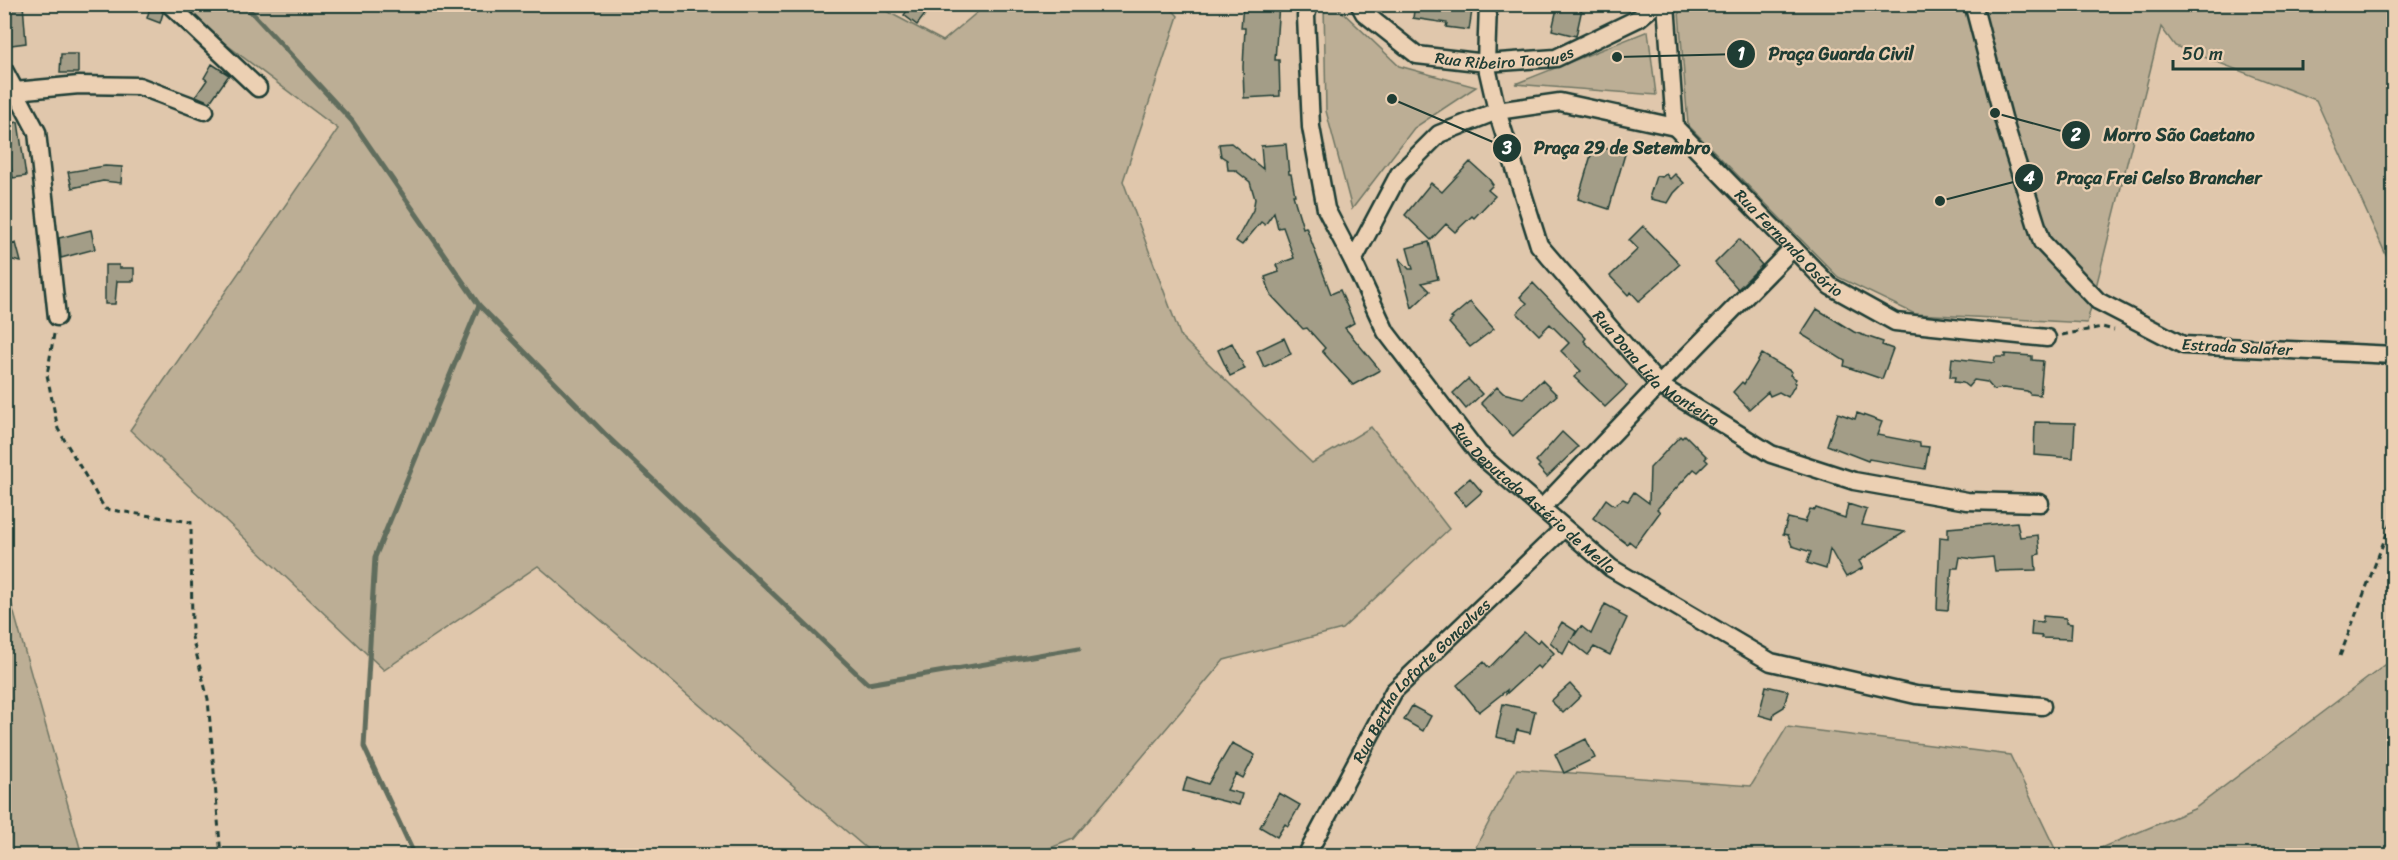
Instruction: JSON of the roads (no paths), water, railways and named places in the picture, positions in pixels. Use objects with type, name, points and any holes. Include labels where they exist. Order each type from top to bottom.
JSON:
[{"type":"street","points":[[170,4],[258,88]]},
{"type":"street","name":"Rua Deputado Astério de Mello","points":[[1309,4],[1306,16],[1311,127],[1326,209],[1386,332],[1479,453],[1611,568],[1771,662],[1916,695],[2042,706]]},
{"type":"street","name":"Rua Ribeiro Tacques","points":[[1359,4],[1364,13],[1417,55],[1486,63],[1556,58],[1640,18],[1656,4]]},
{"type":"street","name":"Rua Dona Lida Monteira","points":[[1488,4],[1486,63],[1497,111],[1539,245],[1659,385],[1771,454],[1854,481],[1967,501],[2040,503]]},
{"type":"street","points":[[1353,261],[1399,174],[1439,134],[1497,111],[1560,102],[1675,127],[1666,4]]},
{"type":"street","name":"Estrada Salater","points":[[1970,4],[1974,7],[2005,125],[2042,242],[2098,301],[2184,345],[2394,355]]},
{"type":"street","points":[[4,70],[37,132],[57,318]]},
{"type":"street","points":[[15,91],[79,85],[138,86],[205,111]]},
{"type":"street","name":"Rua Fernando Osório","points":[[1675,127],[1830,286],[1895,322],[2047,338]]},
{"type":"street","points":[[1542,508],[1793,249]]},
{"type":"street","name":"Rua Bertha Loforte Gonçalves","points":[[1306,855],[1394,691],[1564,528]]},
{"type":"waterway","points":[[244,4],[352,121],[479,305],[606,435],[868,684],[1079,648]]},
{"type":"waterway","points":[[415,856],[364,747],[375,557],[479,305]]},
{"type":"place","name":"Praça Guarda Civil","points":[[1617,57]]},
{"type":"place","name":"Praça 29 de Setembro","points":[[1392,99]]},
{"type":"place","name":"Morro São Caetano","points":[[1995,113]]},
{"type":"place","name":"Praça Frei Celso Brancher","points":[[1940,201]]}]
